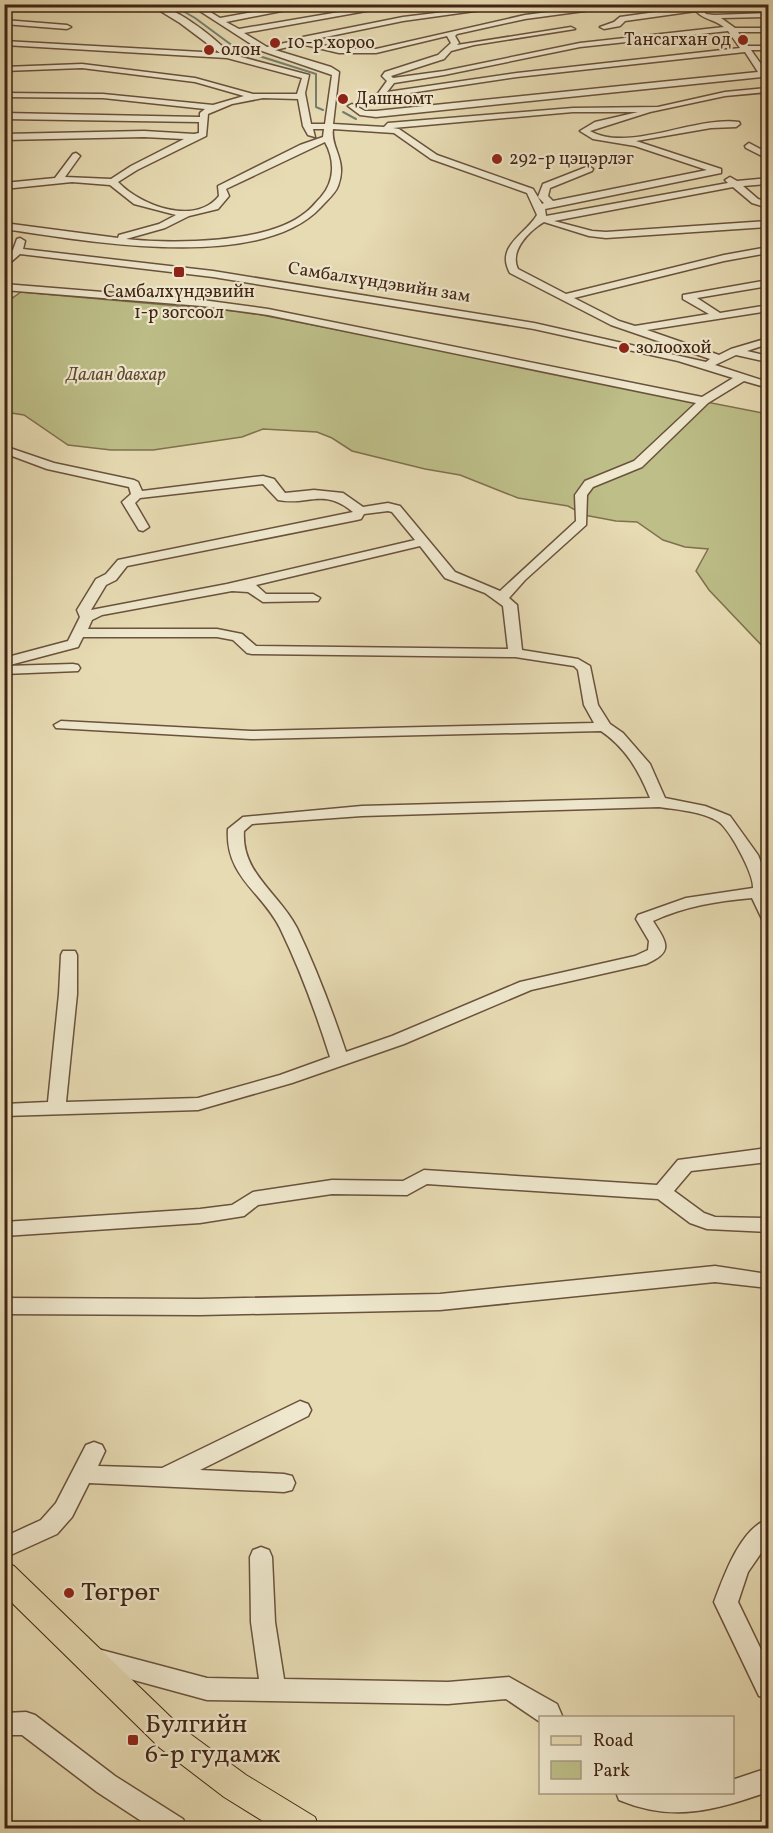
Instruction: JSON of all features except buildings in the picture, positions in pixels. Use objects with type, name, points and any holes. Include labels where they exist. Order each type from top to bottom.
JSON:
[{"type":"main road","points":[[4,1575],[171,1738],[234,1786],[297,1827]]},
{"type":"street","points":[[5,4],[25,6]]},
{"type":"street","points":[[152,4],[183,21],[218,46],[227,56]]},
{"type":"street","points":[[4,226],[113,240],[176,245],[208,244],[264,235],[294,225],[320,205],[334,185],[337,166],[332,144],[327,138],[336,77],[333,71],[265,49],[192,4]]},
{"type":"street","points":[[203,9],[231,4]]},
{"type":"street","points":[[218,21],[314,4]]},
{"type":"street","points":[[237,32],[402,4]]},
{"type":"street","points":[[300,42],[339,51],[376,51],[508,19],[633,4]]},
{"type":"street","points":[[265,49],[300,42],[311,36],[331,31],[482,6],[508,19]]},
{"type":"street","points":[[604,27],[617,24],[623,19],[695,7],[704,16],[768,15]]},
{"type":"street","points":[[717,16],[732,29],[766,76]]},
{"type":"street","points":[[4,22],[67,27]]},
{"type":"street","points":[[391,81],[386,76],[388,74],[432,61],[451,49],[474,43],[570,29]]},
{"type":"street","points":[[391,81],[444,73],[580,45],[732,29],[768,30]]},
{"type":"street","points":[[451,49],[455,43],[452,36],[454,32]]},
{"type":"street","points":[[4,43],[227,56],[305,77],[306,82],[301,91],[307,126],[317,142]]},
{"type":"street","points":[[383,95],[528,74],[768,48]]},
{"type":"street","points":[[4,69],[82,66],[195,80],[251,95],[302,97]]},
{"type":"street","points":[[352,106],[363,113],[376,114],[766,76]]},
{"type":"street","points":[[331,108],[373,103],[383,95],[391,81]]},
{"type":"street","points":[[307,126],[382,128],[573,110],[615,108],[647,110],[725,94],[768,90]]},
{"type":"street","points":[[4,95],[106,96],[214,108]]},
{"type":"street","points":[[4,137],[144,134],[195,136],[203,134],[204,112],[251,95]]},
{"type":"street","points":[[647,110],[598,124],[584,131],[611,142],[711,124],[736,124]]},
{"type":"street","points":[[4,116],[203,120]]},
{"type":"street","points":[[382,128],[399,132],[424,151],[443,160],[530,191],[542,212],[540,220],[514,247],[511,264],[519,274],[601,317],[718,358]]},
{"type":"street","points":[[5,183],[58,180],[113,182],[134,168],[171,151],[195,136]]},
{"type":"street","points":[[113,240],[162,226],[186,214],[215,207],[224,196],[221,188],[327,138]]},
{"type":"street","points":[[624,141],[718,171],[727,175],[732,184],[755,201],[768,205]]},
{"type":"street","points":[[749,146],[768,156]]},
{"type":"street","points":[[58,180],[76,156]]},
{"type":"street","points":[[551,204],[543,197],[546,186],[562,181],[566,176],[589,169]]},
{"type":"street","points":[[540,207],[718,171],[733,171]]},
{"type":"street","points":[[746,172],[764,171]]},
{"type":"street","points":[[540,220],[732,184],[768,181]]},
{"type":"street","points":[[113,182],[126,197],[140,205],[186,214]]},
{"type":"street","points":[[540,220],[592,234],[606,235],[768,224]]},
{"type":"street","points":[[4,265],[18,251],[20,228]]},
{"type":"street","points":[[564,297],[724,258],[768,250]]},
{"type":"street","name":"Самбалхүндэвийн зам","points":[[18,251],[196,272],[363,297],[599,338],[707,365],[768,385]]},
{"type":"street","points":[[717,315],[687,297],[768,284]]},
{"type":"street","points":[[4,287],[193,303],[268,312],[704,401]]},
{"type":"street","points":[[633,330],[768,308]]},
{"type":"street","points":[[707,365],[735,351],[768,341]]},
{"type":"street","points":[[735,351],[768,358]]},
{"type":"street","points":[[501,599],[516,579],[570,536],[582,522],[581,495],[589,484],[638,464],[704,401],[743,377]]},
{"type":"street","points":[[4,449],[51,466],[130,483],[134,485],[137,495]]},
{"type":"street","points":[[143,527],[128,502],[137,495],[263,480],[270,482],[282,497],[314,494],[343,497],[360,511],[388,507],[396,509],[450,575],[490,590],[510,605],[514,653]]},
{"type":"street","points":[[87,618],[84,610],[101,582],[111,577],[123,563],[357,516],[360,511]]},
{"type":"street","points":[[4,662],[73,644],[87,618],[99,612],[226,588],[422,542]]},
{"type":"street","points":[[226,588],[251,588],[263,598],[313,597]]},
{"type":"street","points":[[78,633],[217,633],[237,637],[252,650],[514,653],[578,663],[585,669],[591,705],[604,727],[618,736],[645,767],[659,802]]},
{"type":"street","points":[[4,670],[73,668]]},
{"type":"street","points":[[61,725],[251,735],[604,727]]},
{"type":"street","points":[[340,1060],[325,1013],[292,936],[279,912],[255,884],[235,854],[233,842],[236,829],[248,820],[362,811],[659,802],[700,809],[725,819],[750,855],[762,884],[760,900],[768,915]]},
{"type":"street","points":[[750,855],[768,857]]},
{"type":"street","points":[[4,1110],[198,1104],[286,1079],[398,1040],[526,986],[640,960],[656,953],[657,941],[644,919],[708,898],[761,892]]},
{"type":"street","points":[[56,1109],[68,994],[69,955]]},
{"type":"street","points":[[662,1192],[685,1165],[768,1155]]},
{"type":"street","points":[[4,1229],[200,1216],[237,1211],[253,1199],[332,1187],[407,1188],[424,1177],[662,1192],[697,1218],[714,1224],[768,1225]]},
{"type":"street","points":[[4,1306],[200,1307],[440,1302],[715,1274],[768,1281]]},
{"type":"street","points":[[164,1478],[300,1410]]},
{"type":"street","points":[[4,1548],[49,1527],[64,1510],[94,1451]]},
{"type":"street","points":[[82,1474],[284,1483]]},
{"type":"street","points":[[768,1529],[738,1568],[726,1602],[768,1688]]},
{"type":"street","points":[[261,1557],[263,1622],[273,1690]]},
{"type":"street","points":[[87,1658],[207,1689],[448,1693],[509,1688],[548,1712],[550,1716]]},
{"type":"street","points":[[4,1724],[26,1723],[105,1784],[174,1828]]},
{"type":"street","points":[[734,1791],[768,1780]]},
{"type":"street","points":[[632,1794],[644,1800],[677,1804],[723,1794]]},
{"type":"green space","name":"Далан давхар","points":[[21,292],[246,312],[768,414],[768,652],[709,590],[696,571],[708,549],[685,547],[663,540],[637,522],[584,515],[568,506],[518,498],[460,475],[352,451],[332,438],[317,432],[263,429],[242,437],[153,450],[111,450],[68,445],[24,415],[5,412],[4,304]]},
{"type":"waterway","points":[[171,4],[195,18],[237,49],[316,74],[316,107],[323,110]]},
{"type":"waterway","points":[[343,112],[356,119]]},
{"type":"place","name":"Тансагхан од","points":[[743,40]]},
{"type":"place","name":"10-р хороо","points":[[275,43]]},
{"type":"place","name":"олон","points":[[209,50]]},
{"type":"place","name":"Дашномт","points":[[343,99]]},
{"type":"place","name":"292-р цэцэрлэг","points":[[497,159]]},
{"type":"place","name":"Самбалхүндэвийн 1-р зогсоол","points":[[179,272]]},
{"type":"place","name":"золоохой","points":[[624,348]]},
{"type":"place","name":"Төгрөг","points":[[69,1593]]},
{"type":"place","name":"Булгийн 6-р гудамж","points":[[133,1740]]}]
